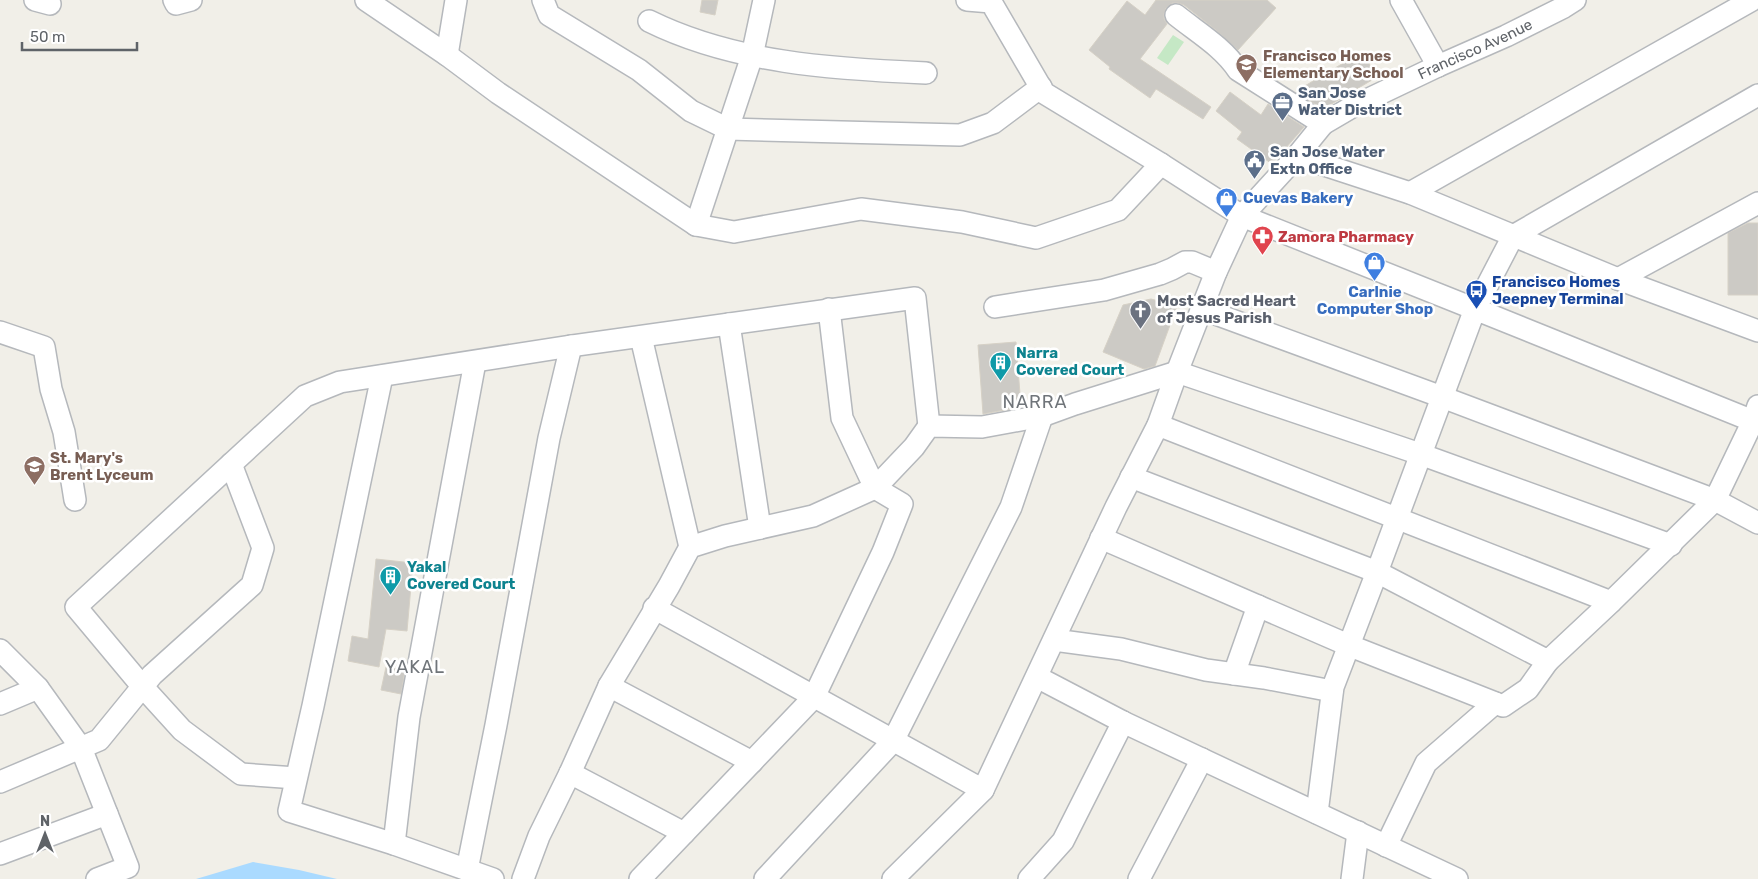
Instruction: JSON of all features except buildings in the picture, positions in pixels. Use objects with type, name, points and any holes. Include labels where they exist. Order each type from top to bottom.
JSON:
[{"type":"street","points":[[174,0],[176,4],[191,0]]},
{"type":"street","points":[[366,0],[447,54],[498,93],[696,224],[734,232],[861,209],[962,222],[1036,238],[1118,210],[1161,164]]},
{"type":"street","points":[[447,54],[456,0]]},
{"type":"street","points":[[543,0],[549,15],[639,70],[691,111],[728,129],[960,135],[993,123],[1040,87]]},
{"type":"street","points":[[696,224],[752,56],[764,0]]},
{"type":"street","points":[[967,0],[992,1],[1044,93],[1242,216],[1475,309],[1756,416],[1716,500],[1548,661],[1528,689],[1503,706],[1348,645],[1101,538]]},
{"type":"street","points":[[1401,0],[1438,66]]},
{"type":"street","name":"Francisco Avenue","points":[[983,790],[1101,538],[1158,425],[1176,372],[1216,272],[1242,216],[1297,156],[1323,124],[1352,107],[1506,36],[1575,0]]},
{"type":"street","points":[[1410,193],[1752,0]]},
{"type":"street","points":[[1176,15],[1219,48],[1238,70],[1323,124]]},
{"type":"street","points":[[649,21],[694,40],[752,56],[812,64],[926,73]]},
{"type":"street","points":[[1316,813],[1332,691],[1475,309],[1513,236],[1758,95]]},
{"type":"street","points":[[1297,156],[1410,193],[1618,279],[1758,332]]},
{"type":"street","points":[[1618,279],[1758,203]]},
{"type":"street","points":[[995,307],[1104,290],[1160,274],[1185,262],[1192,262],[1216,272]]},
{"type":"street","points":[[296,778],[241,774],[182,730],[142,686],[76,607],[305,396],[340,382],[571,346],[915,298],[929,426],[914,447],[875,488],[813,516],[725,536],[690,547]]},
{"type":"street","points":[[640,879],[814,697],[883,552],[902,504],[875,488],[842,418],[829,309]]},
{"type":"street","points":[[1202,309],[1716,500],[1758,522]]},
{"type":"street","points":[[729,324],[760,528]]},
{"type":"street","points":[[0,332],[44,347],[50,389],[64,432],[76,500]]},
{"type":"street","points":[[523,879],[539,836],[609,686],[690,547],[641,337]]},
{"type":"street","points":[[467,870],[549,438],[571,346]]},
{"type":"street","points":[[394,844],[408,717],[475,362]]},
{"type":"street","points":[[929,426],[982,426],[1042,416],[1176,372],[1420,454],[1671,545]]},
{"type":"street","points":[[382,376],[289,811],[394,844],[493,879]]},
{"type":"street","points":[[765,879],[893,741],[1011,507],[1042,416]]},
{"type":"street","points":[[1158,425],[1611,602]]},
{"type":"street","points":[[0,782],[99,740],[152,675],[252,585],[263,548],[230,464]]},
{"type":"street","points":[[1131,477],[1378,572],[1548,661]]},
{"type":"street","points":[[1234,674],[1258,606]]},
{"type":"street","points":[[654,608],[983,790],[893,879]]},
{"type":"street","points":[[1054,640],[1121,649],[1206,670],[1332,691]]},
{"type":"street","points":[[0,650],[38,688],[81,748],[128,867],[97,879]]},
{"type":"street","points":[[1036,677],[1123,722],[1386,846],[1425,872],[1457,879]]},
{"type":"street","points":[[609,686],[752,762]]},
{"type":"street","points":[[0,704],[38,688]]},
{"type":"street","points":[[1386,846],[1426,762],[1495,703]]},
{"type":"street","points":[[1029,879],[1063,841],[1123,722]]},
{"type":"street","points":[[1139,879],[1202,759]]},
{"type":"street","points":[[570,773],[684,833]]},
{"type":"street","points":[[0,854],[107,814]]},
{"type":"street","points":[[1352,879],[1358,832]]},
{"type":"green space","points":[[1173,35],[1184,42],[1168,65],[1157,58]]},
{"type":"water","points":[[253,862],[299,870],[337,879],[196,879]]},
{"type":"place","name":"Francisco Homes Elementary School","points":[[1247,84]]},
{"type":"place","name":"San Jose Water District","points":[[1282,121]]},
{"type":"place","name":"San Jose Water Extn Office","points":[[1254,180]]},
{"type":"place","name":"Cuevas Bakery","points":[[1227,217]]},
{"type":"place","name":"Zamora Pharmacy","points":[[1262,256]]},
{"type":"place","name":"Carlnie Computer Shop","points":[[1375,282]]},
{"type":"place","name":"Francisco Homes Jeepney Terminal","points":[[1476,310]]},
{"type":"place","name":"Most Sacred Heart of Jesus Parish","points":[[1141,329]]},
{"type":"place","name":"Narra Covered Court","points":[[1000,381]]},
{"type":"place","name":"St. Mary's Brent Lyceum","points":[[34,486]]},
{"type":"place","name":"Yakal Covered Court","points":[[391,595]]},
{"type":"district","name":"NARRA","points":[[1035,402]]},
{"type":"district","name":"YAKAL","points":[[415,667]]}]
